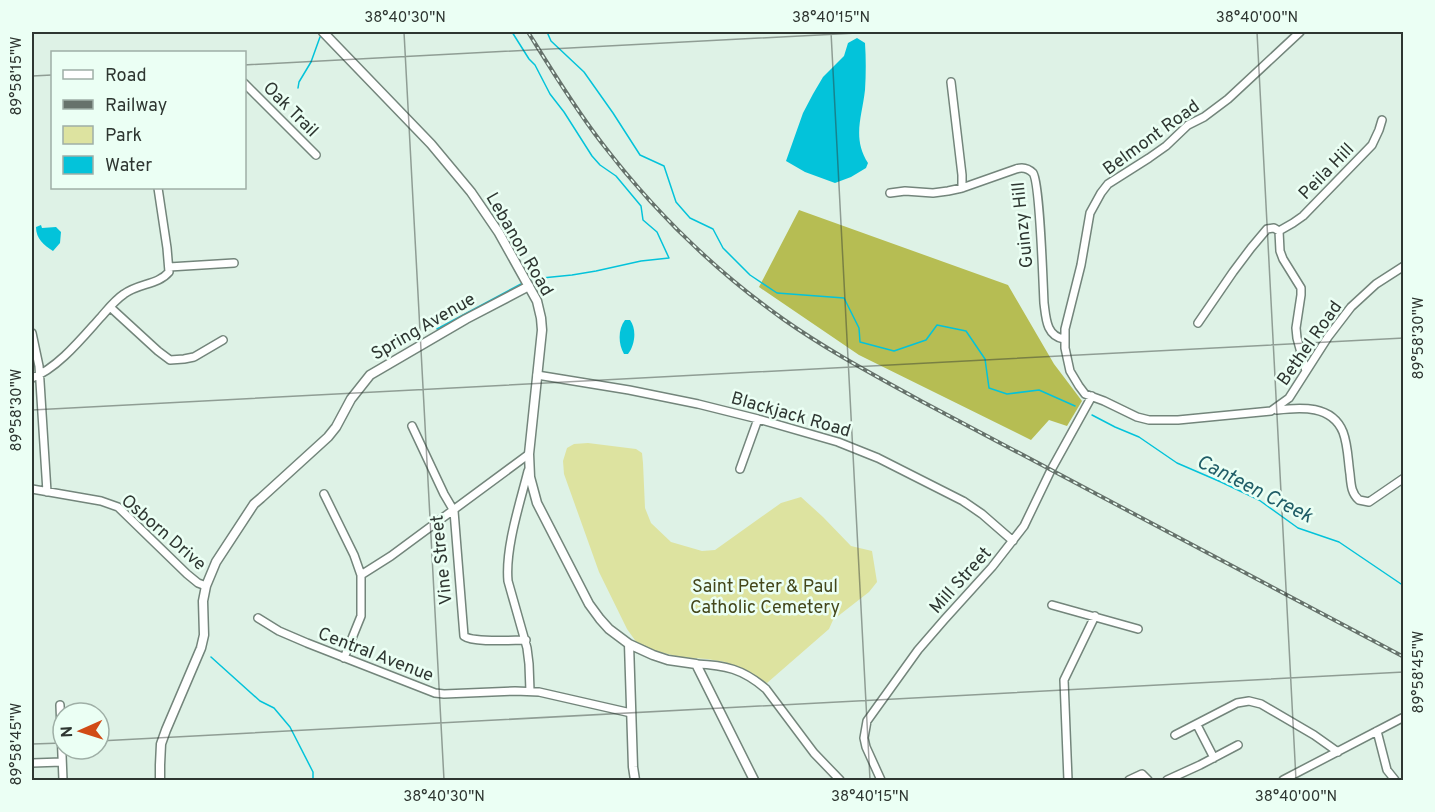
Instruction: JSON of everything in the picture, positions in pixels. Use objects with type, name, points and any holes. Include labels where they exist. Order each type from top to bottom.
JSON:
[{"type":"street","name":"Lebanon Road","points":[[323,32],[430,144],[471,192],[499,232],[537,301],[542,330],[529,468],[537,503],[589,604],[609,629],[629,644],[663,658],[696,664]]},
{"type":"street","name":"Belmont Road","points":[[1092,396],[1085,394],[1073,378],[1064,339],[1090,213],[1101,193],[1108,184],[1166,146],[1188,125],[1228,99],[1300,32]]},
{"type":"street","points":[[951,82],[962,188]]},
{"type":"street","name":"Oak Trail","points":[[246,85],[316,155]]},
{"type":"street","name":"Peila Hill","points":[[1198,323],[1233,272],[1267,229],[1274,228],[1278,231],[1303,216],[1376,139],[1382,120]]},
{"type":"street","name":"Guinzy Hill","points":[[890,194],[905,191],[933,193],[962,188],[1016,169],[1025,168],[1033,174],[1038,202],[1046,319],[1051,333],[1064,339]]},
{"type":"street","points":[[32,378],[47,371],[69,351],[123,294],[140,285],[160,280],[170,272],[158,189]]},
{"type":"street","points":[[1278,231],[1283,259],[1301,288],[1296,328],[1306,371]]},
{"type":"street","points":[[169,267],[234,263]]},
{"type":"street","name":"Bethel Road","points":[[1272,411],[1289,398],[1328,337],[1351,307],[1376,284],[1404,266]]},
{"type":"street","name":"Spring Avenue","points":[[160,780],[161,744],[201,648],[204,635],[203,601],[206,586],[216,562],[255,504],[328,437],[351,399],[370,375],[465,319],[529,286]]},
{"type":"street","points":[[110,307],[170,360],[194,357],[223,339]]},
{"type":"street","points":[[32,333],[39,366],[47,492]]},
{"type":"street","name":"Blackjack Road","points":[[537,375],[673,398],[838,442],[878,458],[963,501],[1013,542]]},
{"type":"street","points":[[1092,396],[1126,413],[1149,420],[1186,420],[1305,408],[1324,413],[1336,420],[1340,426],[1353,493],[1359,500],[1370,502],[1404,478]]},
{"type":"street","name":"Mill Street","points":[[881,780],[866,747],[864,738],[867,722],[918,650],[1013,542],[1024,526],[1051,470],[1092,396]]},
{"type":"street","points":[[740,469],[758,419]]},
{"type":"street","name":"Vine Street","points":[[412,426],[455,516],[464,636],[467,639],[476,640],[526,640]]},
{"type":"street","points":[[361,575],[391,556],[529,454]]},
{"type":"street","points":[[529,468],[512,538],[507,572],[526,640],[530,664],[530,692]]},
{"type":"street","name":"Osborn Drive","points":[[32,489],[101,501],[118,507],[198,583],[206,586]]},
{"type":"street","points":[[324,494],[354,555],[361,575],[361,616],[344,658]]},
{"type":"street","points":[[1052,604],[1138,629]]},
{"type":"street","points":[[1068,780],[1064,680],[1095,616]]},
{"type":"street","name":"Central Avenue","points":[[258,618],[291,636],[435,693],[539,692],[631,713]]},
{"type":"street","points":[[629,644],[635,780]]},
{"type":"street","points":[[696,664],[754,780]]},
{"type":"street","points":[[696,664],[727,667],[757,681],[766,689],[814,753],[840,780]]},
{"type":"street","points":[[1175,735],[1237,703],[1250,701],[1261,704],[1338,752]]},
{"type":"street","points":[[1283,780],[1404,717]]},
{"type":"street","points":[[1197,725],[1214,758]]},
{"type":"street","points":[[1377,731],[1387,770],[1395,780]]},
{"type":"street","points":[[1167,780],[1238,745]]},
{"type":"street","points":[[32,763],[62,762],[63,780]]},
{"type":"street","points":[[1129,780],[1142,774],[1148,780]]},
{"type":"green space","points":[[799,210],[1008,285],[1054,364],[1082,401],[1067,426],[1049,420],[1031,440],[859,355],[759,287]]},
{"type":"green space","name":"Saint Peter & Paul Catholic Cemetery","points":[[588,443],[636,449],[642,453],[645,508],[651,523],[671,542],[702,551],[715,550],[781,503],[801,497],[851,546],[872,551],[877,582],[869,592],[833,620],[829,629],[767,683],[725,662],[680,657],[652,650],[637,643],[627,629],[599,572],[564,474],[563,461],[567,448],[574,444]]},
{"type":"water","points":[[857,38],[865,43],[865,90],[859,136],[863,154],[868,163],[866,168],[835,183],[805,172],[786,161],[803,113],[813,94],[823,77],[844,56],[848,43]]},
{"type":"water","points":[[41,225],[42,228],[56,227],[61,232],[60,243],[53,251],[37,235],[36,227]]},
{"type":"water","points":[[625,320],[630,320],[634,332],[628,354],[624,354],[620,341],[620,332]]},
{"type":"waterway","points":[[512,32],[592,156],[616,176],[641,206],[643,220],[657,232],[669,258],[641,261],[572,275],[532,279]]},
{"type":"waterway","name":"Canteen Creek","points":[[547,32],[551,41],[584,72],[640,155],[664,166],[676,202],[690,218],[713,229],[723,248],[750,275],[777,293],[844,298],[859,328],[860,342],[894,351],[926,340],[937,325],[966,331],[985,359],[989,388],[1007,394],[1039,390],[1075,406]]},
{"type":"waterway","points":[[298,88],[320,37],[323,35]]},
{"type":"waterway","points":[[437,329],[521,284]]},
{"type":"waterway","name":"Canteen Creek","points":[[1092,415],[1139,437],[1177,463],[1259,500],[1298,528],[1339,542],[1404,586]]},
{"type":"waterway","points":[[211,657],[260,701],[274,708],[290,727],[313,772],[313,780]]},
{"type":"railway","points":[[528,32],[581,115],[641,191],[709,259],[783,319],[834,352],[921,401],[1404,657]]}]
